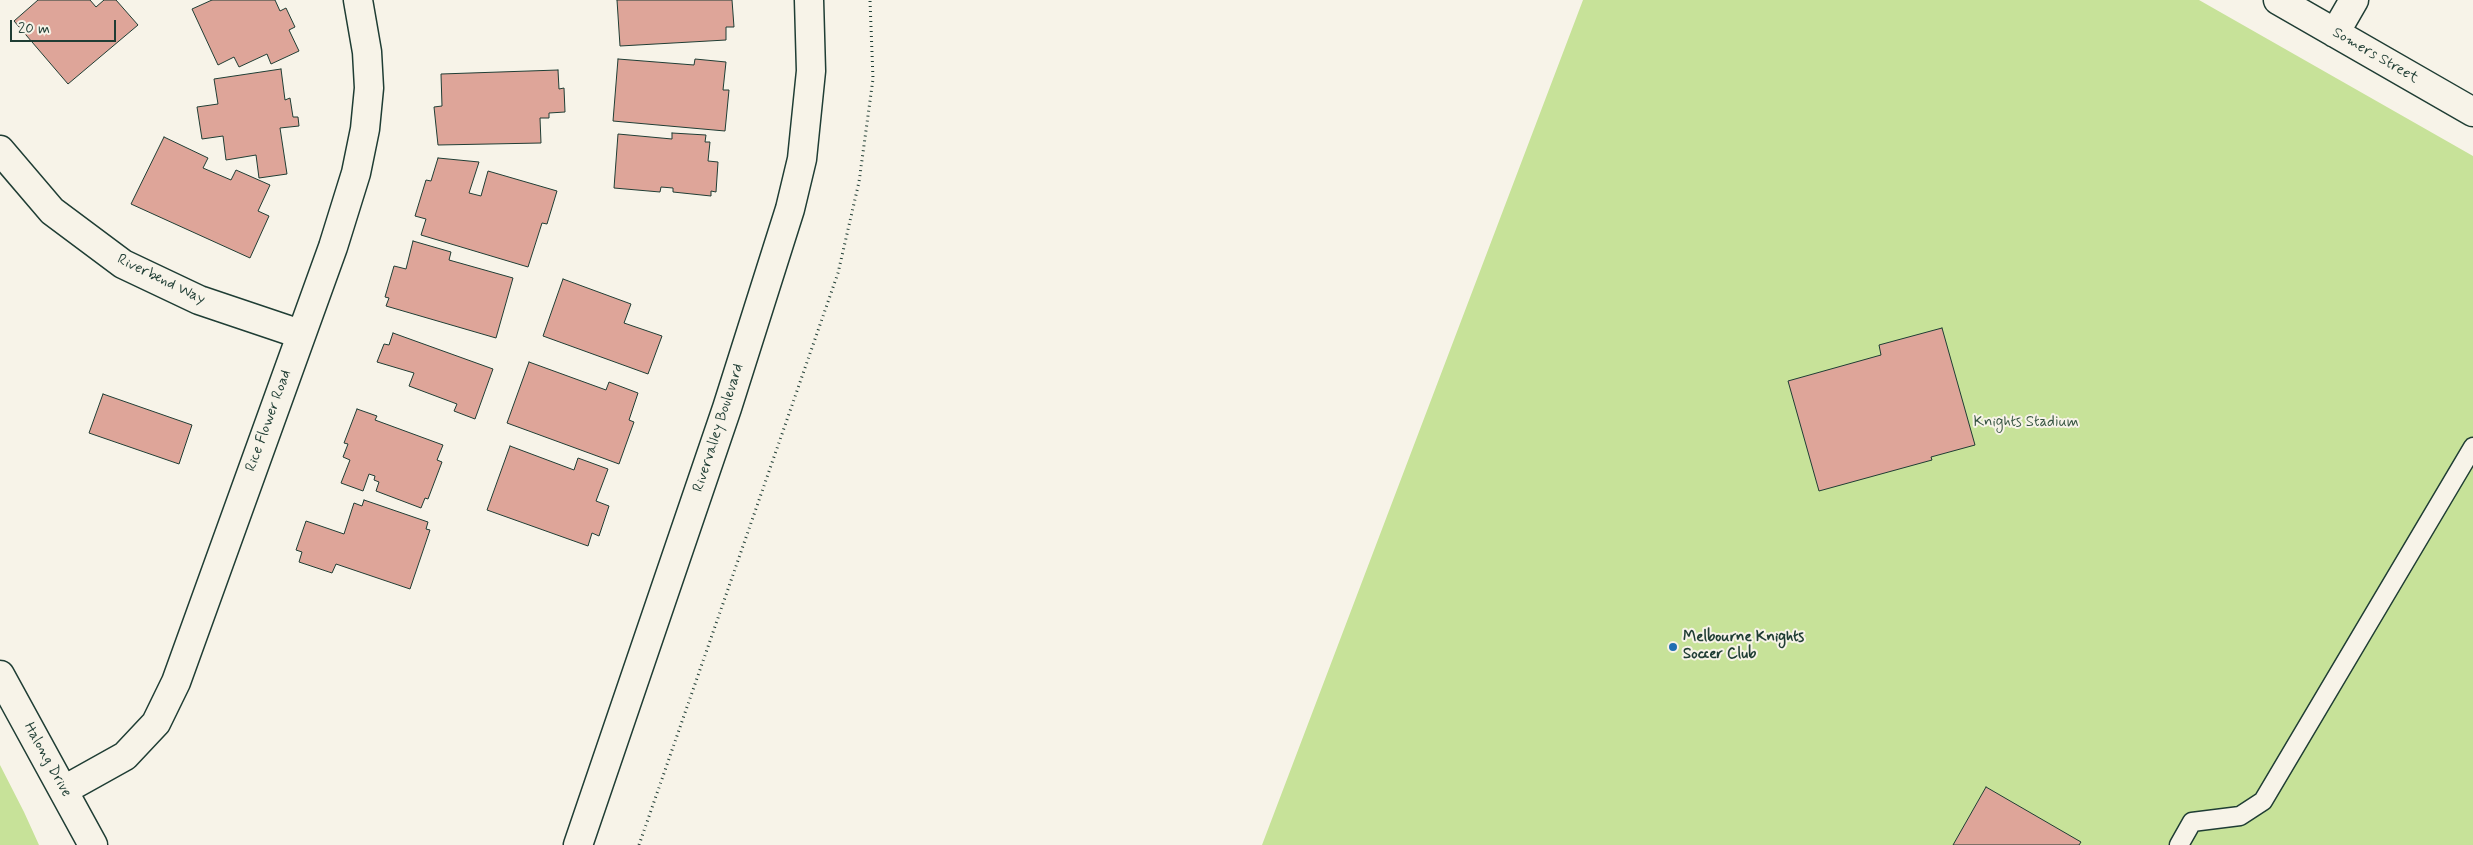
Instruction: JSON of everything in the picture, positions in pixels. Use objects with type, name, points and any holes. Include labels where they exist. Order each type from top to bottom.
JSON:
[{"type":"street","name":"Rice Flower Road","points":[[64,790],[125,756],[156,723],[176,682],[300,334],[333,247],[356,173],[365,129],[368,88],[367,52],[358,0]]},
{"type":"street","name":"Rivervalley Boulevard","points":[[578,845],[727,408],[790,209],[802,159],[811,71],[809,0]]},
{"type":"street","name":"Somers Street","points":[[2278,0],[2473,112]]},
{"type":"street","points":[[2335,33],[2354,0]]},
{"type":"street","name":"Riverbend Way","points":[[0,150],[52,211],[123,264],[199,300],[300,334]]},
{"type":"street","name":"Halong Drive","points":[[0,675],[93,845]]},
{"type":"lane","points":[[2179,845],[2192,822],[2240,816],[2263,801],[2473,447]]},
{"type":"path","points":[[639,845],[838,274],[859,182],[873,79],[870,0]]},
{"type":"green space","name":"Knights Stadium","points":[[1583,0],[2199,0],[2473,156],[2473,845],[1262,845]]},
{"type":"green space","points":[[0,765],[24,812],[39,845],[0,845]]},
{"type":"building","points":[[38,0],[90,0],[96,7],[104,0],[116,0],[138,25],[68,84],[14,21]]},
{"type":"building","points":[[212,0],[275,0],[280,11],[286,8],[295,27],[289,30],[299,51],[271,64],[267,54],[239,67],[234,57],[218,65],[192,9]]},
{"type":"building","points":[[617,0],[732,0],[734,27],[726,27],[726,40],[620,46]]},
{"type":"building","points":[[618,59],[694,65],[695,59],[726,62],[723,90],[729,90],[725,131],[613,121]]},
{"type":"building","points":[[281,69],[285,100],[290,98],[293,117],[298,117],[299,126],[280,128],[287,174],[259,178],[256,155],[226,160],[223,136],[202,139],[197,107],[218,104],[214,79]]},
{"type":"building","points":[[558,70],[559,89],[564,88],[565,112],[549,113],[549,118],[540,118],[541,143],[438,145],[434,107],[442,106],[441,74]]},
{"type":"building","points":[[672,133],[706,135],[705,142],[710,142],[708,161],[718,162],[716,192],[711,191],[711,196],[673,192],[673,188],[661,187],[660,192],[614,188],[618,134],[672,139]]},
{"type":"building","points":[[164,137],[208,158],[203,168],[231,180],[236,170],[270,185],[258,211],[269,216],[250,258],[131,204]]},
{"type":"building","points":[[438,158],[479,162],[469,193],[481,196],[488,171],[557,191],[547,224],[542,223],[528,267],[421,235],[426,219],[415,216],[426,180],[431,181]]},
{"type":"building","points":[[413,241],[451,252],[449,260],[513,278],[496,338],[386,306],[389,298],[385,297],[394,266],[406,269]]},
{"type":"building","points":[[563,279],[631,304],[624,323],[662,336],[648,374],[543,336]]},
{"type":"building","points":[[1942,328],[1975,445],[1931,457],[1932,460],[1819,491],[1788,381],[1881,355],[1879,345]]},
{"type":"building","points":[[393,333],[493,369],[475,419],[454,411],[457,404],[409,386],[414,373],[377,362],[384,344],[389,345]]},
{"type":"building","points":[[529,362],[606,390],[609,382],[638,393],[629,420],[634,422],[619,464],[507,423]]},
{"type":"building","points":[[103,394],[192,425],[179,464],[89,433]]},
{"type":"building","points":[[357,409],[377,416],[375,420],[443,445],[437,460],[442,462],[428,499],[425,498],[421,508],[376,491],[379,482],[374,480],[375,476],[369,474],[363,491],[341,483],[350,460],[343,457],[348,444],[344,443]]},
{"type":"building","points":[[510,446],[574,470],[578,458],[608,469],[596,501],[609,506],[599,536],[592,533],[588,546],[487,510]]},
{"type":"building","points":[[364,500],[428,522],[426,529],[430,530],[410,589],[336,564],[332,573],[299,562],[302,552],[296,550],[306,521],[344,534],[354,503],[362,506]]},
{"type":"building","points":[[1986,787],[2081,842],[2079,845],[1953,845]]},
{"type":"place","name":"Melbourne Knights Soccer Club","points":[[1673,647]]}]
